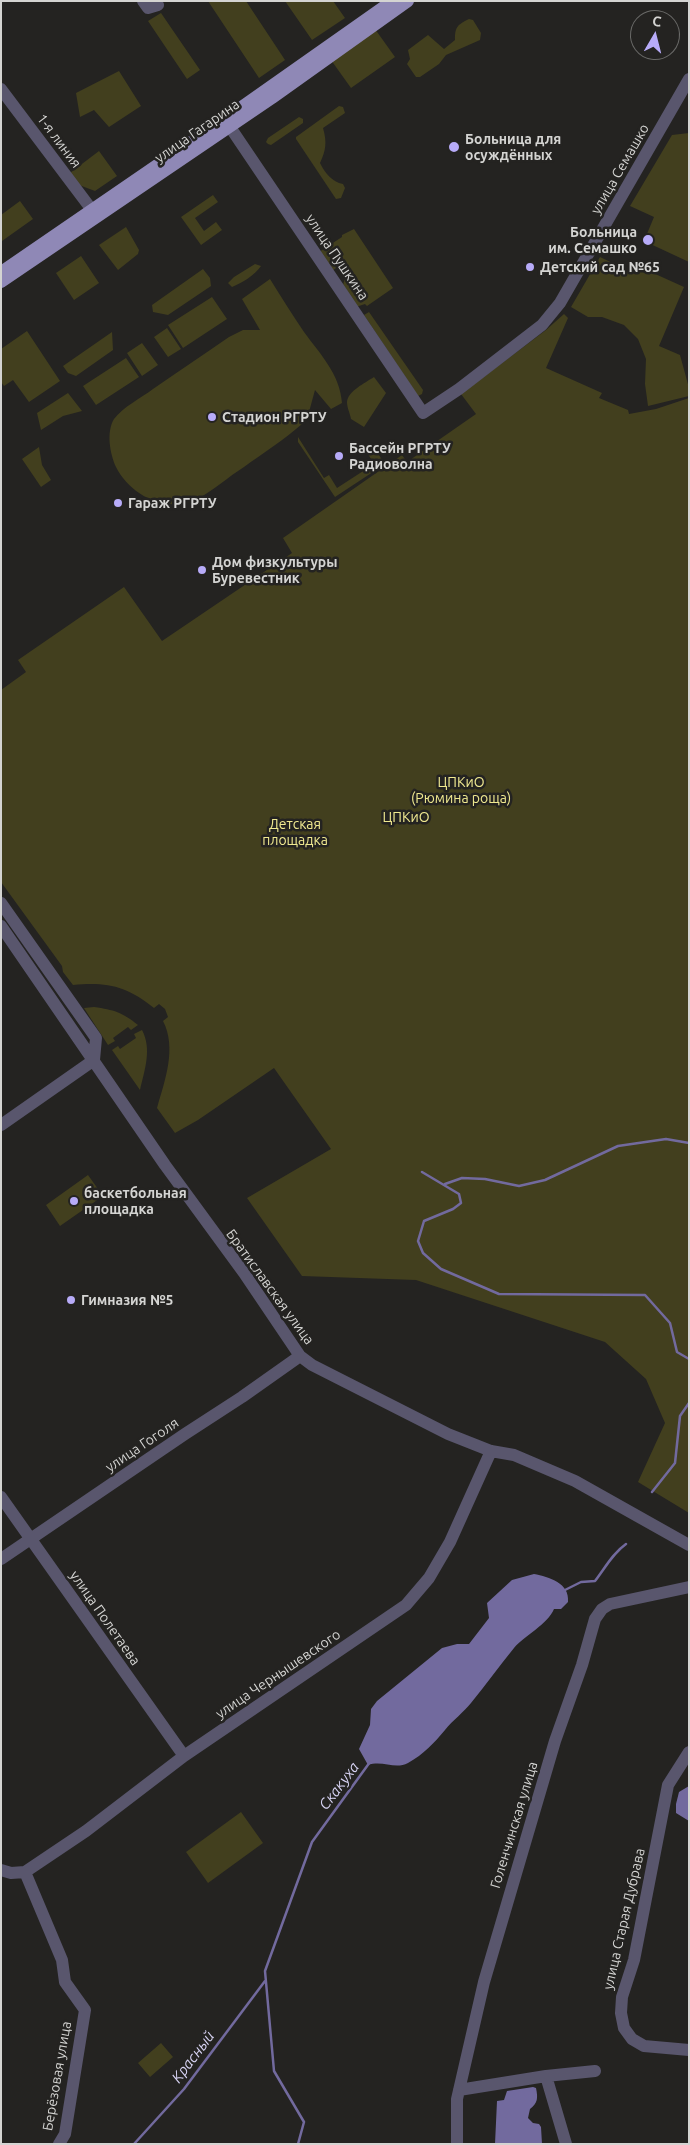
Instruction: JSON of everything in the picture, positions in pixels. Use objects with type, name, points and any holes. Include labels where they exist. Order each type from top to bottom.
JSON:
[{"type":"main road","name":"улица Гагарина","points":[[1,272],[92,210],[227,123],[392,1]]},
{"type":"main road","name":"улица Гагарина","points":[[1,282],[227,123],[408,1]]},
{"type":"street","points":[[143,1],[148,8],[158,5]]},
{"type":"street","name":"улица Семашко","points":[[424,413],[459,389],[542,325],[560,302],[689,79]]},
{"type":"street","name":"1-я линия","points":[[1,89],[92,210]]},
{"type":"street","name":"улица Пушкина","points":[[227,123],[424,413]]},
{"type":"street","points":[[1,903],[96,1038],[94,1060],[1,1125]]},
{"type":"street","name":"Братиславская улица","points":[[1,926],[165,1165],[224,1249],[244,1273],[300,1356],[312,1365],[407,1415],[491,1451],[514,1456],[575,1481],[689,1545]]},
{"type":"street","name":"улица Гоголя","points":[[1,1559],[185,1434],[242,1398],[300,1356]]},
{"type":"street","name":"улица Чернышевского","points":[[24,1872],[86,1830],[184,1756],[406,1605],[429,1578],[450,1542],[491,1451]]},
{"type":"street","name":"улица Полетаева","points":[[1,1497],[184,1756]]},
{"type":"street","name":"Голенчинская улица","points":[[457,2144],[458,2098],[484,1982],[555,1741],[582,1665],[595,1619],[602,1609],[610,1604],[689,1587]]},
{"type":"street","name":"улица Старая Дубрава","points":[[689,1752],[668,1786],[634,1960],[622,1997],[621,2012],[624,2028],[632,2040],[644,2046],[689,2050]]},
{"type":"street","points":[[1,1870],[10,1873],[24,1872]]},
{"type":"street","name":"Берёзовая улица","points":[[24,1872],[62,1960],[65,1982],[85,2010],[65,2134],[58,2144]]},
{"type":"street","points":[[460,2090],[546,2076],[594,2071]]},
{"type":"street","points":[[546,2076],[566,2144]]},
{"type":"green space","points":[[208,1],[246,1],[285,60],[259,78]]},
{"type":"green space","points":[[285,1],[333,1],[345,18],[312,40]]},
{"type":"green space","points":[[161,13],[200,70],[187,79],[148,21]]},
{"type":"green space","points":[[469,19],[473,20],[481,33],[480,40],[446,55],[439,64],[420,77],[416,77],[407,64],[410,59],[408,50],[428,35],[444,49],[455,40],[458,27]]},
{"type":"green space","points":[[375,29],[395,57],[351,88],[331,60]]},
{"type":"green space","points":[[119,71],[141,106],[109,127],[94,110],[80,117],[76,93]]},
{"type":"green space","points":[[339,106],[343,107],[345,113],[323,128],[325,146],[320,163],[329,176],[343,184],[345,188],[341,198],[336,199],[296,137]]},
{"type":"green space","points":[[299,117],[303,119],[303,123],[271,145],[266,142],[268,138]]},
{"type":"green space","points":[[689,133],[689,262],[644,241],[654,217],[630,206],[672,135]]},
{"type":"green space","points":[[99,151],[117,176],[95,191],[79,185],[70,173]]},
{"type":"green space","points":[[213,195],[218,202],[195,218],[204,231],[216,222],[222,230],[201,245],[181,217]]},
{"type":"green space","points":[[20,201],[33,219],[2,241],[1,215]]},
{"type":"green space","points":[[126,227],[139,250],[138,254],[118,270],[99,245]]},
{"type":"green space","points":[[354,229],[393,288],[367,306],[365,304],[356,307],[343,285],[346,274],[340,265],[332,271],[319,252],[342,237],[342,235]]},
{"type":"green space","points":[[81,256],[99,283],[74,300],[56,273]]},
{"type":"green space","points":[[600,257],[627,270],[631,263],[684,287],[659,346],[680,355],[689,388],[689,396],[648,406],[645,384],[646,359],[638,339],[624,325],[602,317],[588,317],[571,307]]},
{"type":"green space","points":[[255,264],[261,266],[248,278],[232,287],[228,283],[234,277]]},
{"type":"green space","points":[[203,269],[210,278],[211,286],[168,315],[153,312],[152,305]]},
{"type":"green space","name":"Стадион РГРТУ","points":[[270,279],[304,332],[323,356],[337,383],[342,403],[331,409],[315,390],[309,412],[302,424],[209,492],[185,503],[161,503],[150,499],[130,486],[116,467],[111,450],[110,436],[114,419],[127,407],[229,337],[243,330],[260,330],[242,299]]},
{"type":"green space","points":[[212,297],[227,319],[183,348],[168,325]]},
{"type":"green space","points":[[369,312],[423,390],[422,394],[418,396],[364,315]]},
{"type":"green space","name":"ЦПКиО","points":[[564,314],[568,318],[546,368],[602,393],[599,398],[628,410],[629,414],[656,409],[689,398],[689,1513],[638,1482],[665,1423],[646,1379],[605,1342],[416,1280],[302,1276],[247,1198],[331,1149],[274,1068],[198,1120],[175,1133],[157,1108],[166,1075],[169,1053],[167,1031],[163,1021],[168,1017],[165,1009],[159,1004],[154,1008],[125,990],[116,987],[96,984],[73,985],[63,972],[62,966],[1,882],[1,690],[26,672],[18,660],[124,587],[162,641],[292,553],[283,538],[402,455],[407,462],[476,414],[461,394],[546,330]]},
{"type":"green space","points":[[167,328],[181,349],[168,357],[154,337]]},
{"type":"green space","points":[[27,331],[60,381],[29,402],[13,380],[4,386],[1,382],[1,349]]},
{"type":"green space","points":[[112,332],[113,350],[76,376],[68,373],[63,366]]},
{"type":"green space","points":[[142,343],[158,365],[142,376],[127,353]]},
{"type":"green space","points":[[126,358],[139,377],[96,405],[83,386]]},
{"type":"green space","points":[[374,377],[386,393],[364,427],[351,419],[347,402],[350,394]]},
{"type":"green space","points":[[68,393],[82,411],[63,416],[41,430],[37,413]]},
{"type":"green space","points":[[298,437],[324,478],[329,475],[337,488],[374,464],[365,449],[372,445],[385,464],[335,497],[298,442]]},
{"type":"green space","points":[[39,447],[42,465],[51,480],[41,487],[22,459]]},
{"type":"green space","points":[[94,1007],[117,1012],[138,1025],[131,1030],[128,1027],[113,1038],[115,1041],[108,1045],[84,1008]]},
{"type":"green space","points":[[142,1030],[147,1044],[147,1052],[140,1090],[112,1050],[118,1046],[120,1049],[136,1038],[134,1034]]},
{"type":"green space","name":"баскетбольная площадка","points":[[88,1175],[103,1196],[60,1226],[46,1205]]},
{"type":"green space","points":[[241,1812],[263,1843],[208,1883],[186,1852]]},
{"type":"green space","points":[[161,2043],[173,2057],[150,2077],[138,2063]]},
{"type":"shaded area","points":[[534,1574],[552,1579],[562,1586],[568,1595],[568,1602],[561,1609],[554,1609],[541,1625],[514,1648],[468,1706],[424,1752],[414,1760],[403,1765],[368,1765],[359,1749],[370,1725],[371,1709],[377,1701],[442,1648],[457,1644],[469,1644],[489,1618],[487,1603],[512,1580]]},
{"type":"shaded area","points":[[689,1786],[689,1821],[676,1813],[676,1804],[679,1792]]},
{"type":"shaded area","points":[[536,2088],[537,2100],[530,2109],[528,2118],[541,2127],[542,2144],[495,2144],[497,2101],[504,2100],[507,2091]]},
{"type":"waterway","points":[[445,1184],[462,1178],[485,1179],[519,1186],[545,1180],[618,1146],[666,1139],[689,1143]]},
{"type":"waterway","points":[[422,1172],[459,1194],[461,1203],[453,1209],[424,1221],[418,1241],[423,1253],[441,1269],[499,1294],[645,1295],[670,1323],[677,1352],[689,1359]]},
{"type":"waterway","name":"Скакуха","points":[[652,1492],[675,1463],[680,1416],[689,1403]]},
{"type":"waterway","name":"Скакуха","points":[[565,1590],[581,1582],[595,1581],[613,1556],[626,1544]]},
{"type":"waterway","name":"Скакуха","points":[[298,2144],[304,2122],[274,2071],[265,1971],[312,1842],[370,1762]]},
{"type":"waterway","name":"Красный","points":[[134,2144],[184,2089],[265,1981]]},
{"type":"place","name":"Больница для осуждённых","points":[[454,147]]},
{"type":"place","name":"Больница им. Семашко","points":[[648,240]]},
{"type":"place","name":"Детский сад №65","points":[[530,267]]},
{"type":"place","name":"Стадион РГРТУ","points":[[212,417]]},
{"type":"place","name":"Бассейн РГРТУ Радиоволна","points":[[339,456]]},
{"type":"place","name":"Гараж РГРТУ","points":[[118,503]]},
{"type":"place","name":"Дом физкультуры Буревестник","points":[[202,570]]},
{"type":"place","name":"баскетбольная площадка","points":[[74,1201]]},
{"type":"place","name":"Гимназия №5","points":[[71,1300]]},
{"type":"park label","name":"ЦПКиО (Рюмина роща)","points":[[461,790]]},
{"type":"park label","name":"Детская площадка","points":[[295,832]]}]
